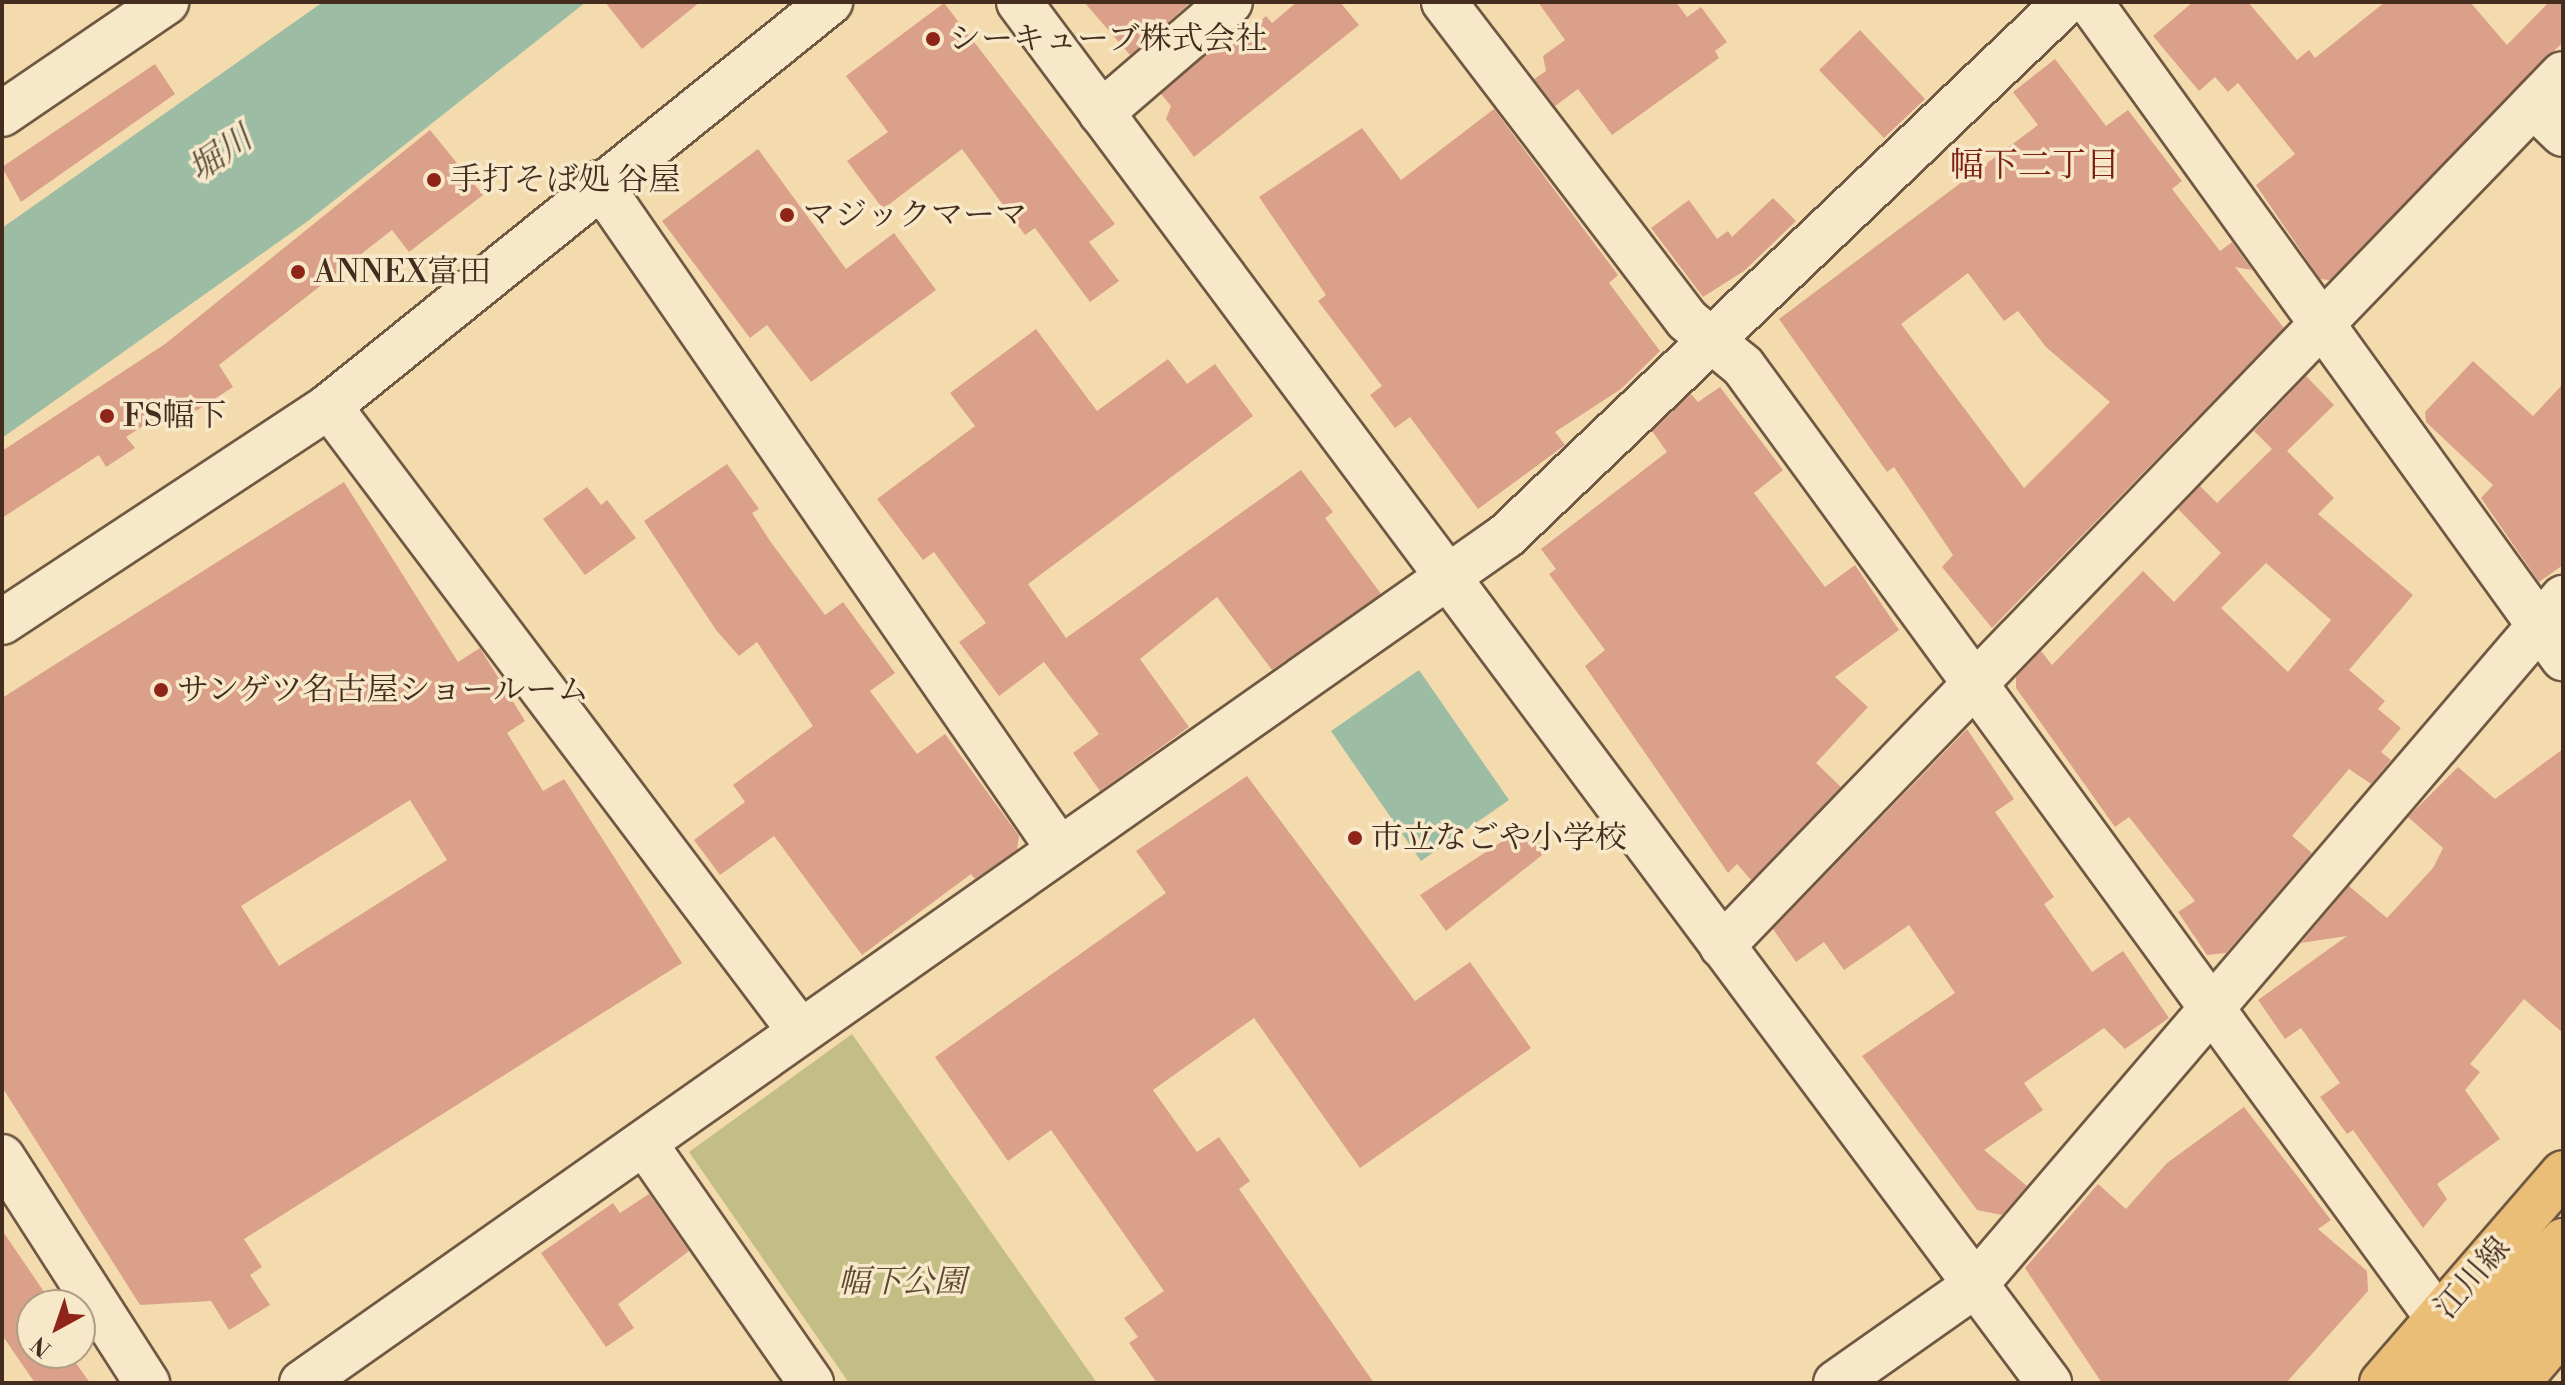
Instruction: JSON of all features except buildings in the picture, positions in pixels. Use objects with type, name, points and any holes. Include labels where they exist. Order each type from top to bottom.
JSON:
[{"type":"main road","name":"江川線","points":[[2382,1383],[2563,1173]]},
{"type":"main road","points":[[2424,1383],[2563,1241]]},
{"type":"main road","points":[[2474,1383],[2563,1279]]},
{"type":"main road","points":[[2517,1383],[2563,1329]]},
{"type":"street","points":[[2,114],[166,2]]},
{"type":"street","points":[[2,622],[329,406],[599,183],[830,2]]},
{"type":"street","points":[[1019,2],[2049,1383]]},
{"type":"street","points":[[1101,113],[1230,2]]},
{"type":"street","points":[[1444,2],[1687,320],[1743,366],[2438,1318]]},
{"type":"street","points":[[302,1383],[1506,536],[2066,2]]},
{"type":"street","points":[[1836,1383],[1974,1286],[2209,1006],[2555,627],[2325,329],[2090,2]]},
{"type":"street","points":[[1722,946],[1972,682],[2325,329],[2548,120],[2563,74]]},
{"type":"street","points":[[599,183],[1059,849]]},
{"type":"street","points":[[329,406],[800,1031]]},
{"type":"street","points":[[645,1144],[811,1383]]},
{"type":"street","points":[[2,1157],[147,1383]]},
{"type":"green space","name":"幅下公園","points":[[852,1034],[1097,1383],[849,1383],[689,1152]]},
{"type":"water","name":"堀川","points":[[323,2],[586,2],[308,221],[2,438],[2,228]]},
{"type":"water","points":[[1419,670],[1509,800],[1421,861],[1331,731]]},
{"type":"place","name":"シーキューブ株式会社","points":[[933,39]]},
{"type":"place","name":"手打そば処 谷屋","points":[[434,180]]},
{"type":"place","name":"マジックマーマ","points":[[787,215]]},
{"type":"place","name":"ANNEX富田","points":[[298,272]]},
{"type":"place","name":"FS幅下","points":[[107,416]]},
{"type":"place","name":"サンゲツ名古屋ショールーム","points":[[161,690]]},
{"type":"place","name":"市立なごや小学校","points":[[1355,838]]},
{"type":"district","name":"幅下二丁目","points":[[2035,167]]}]
